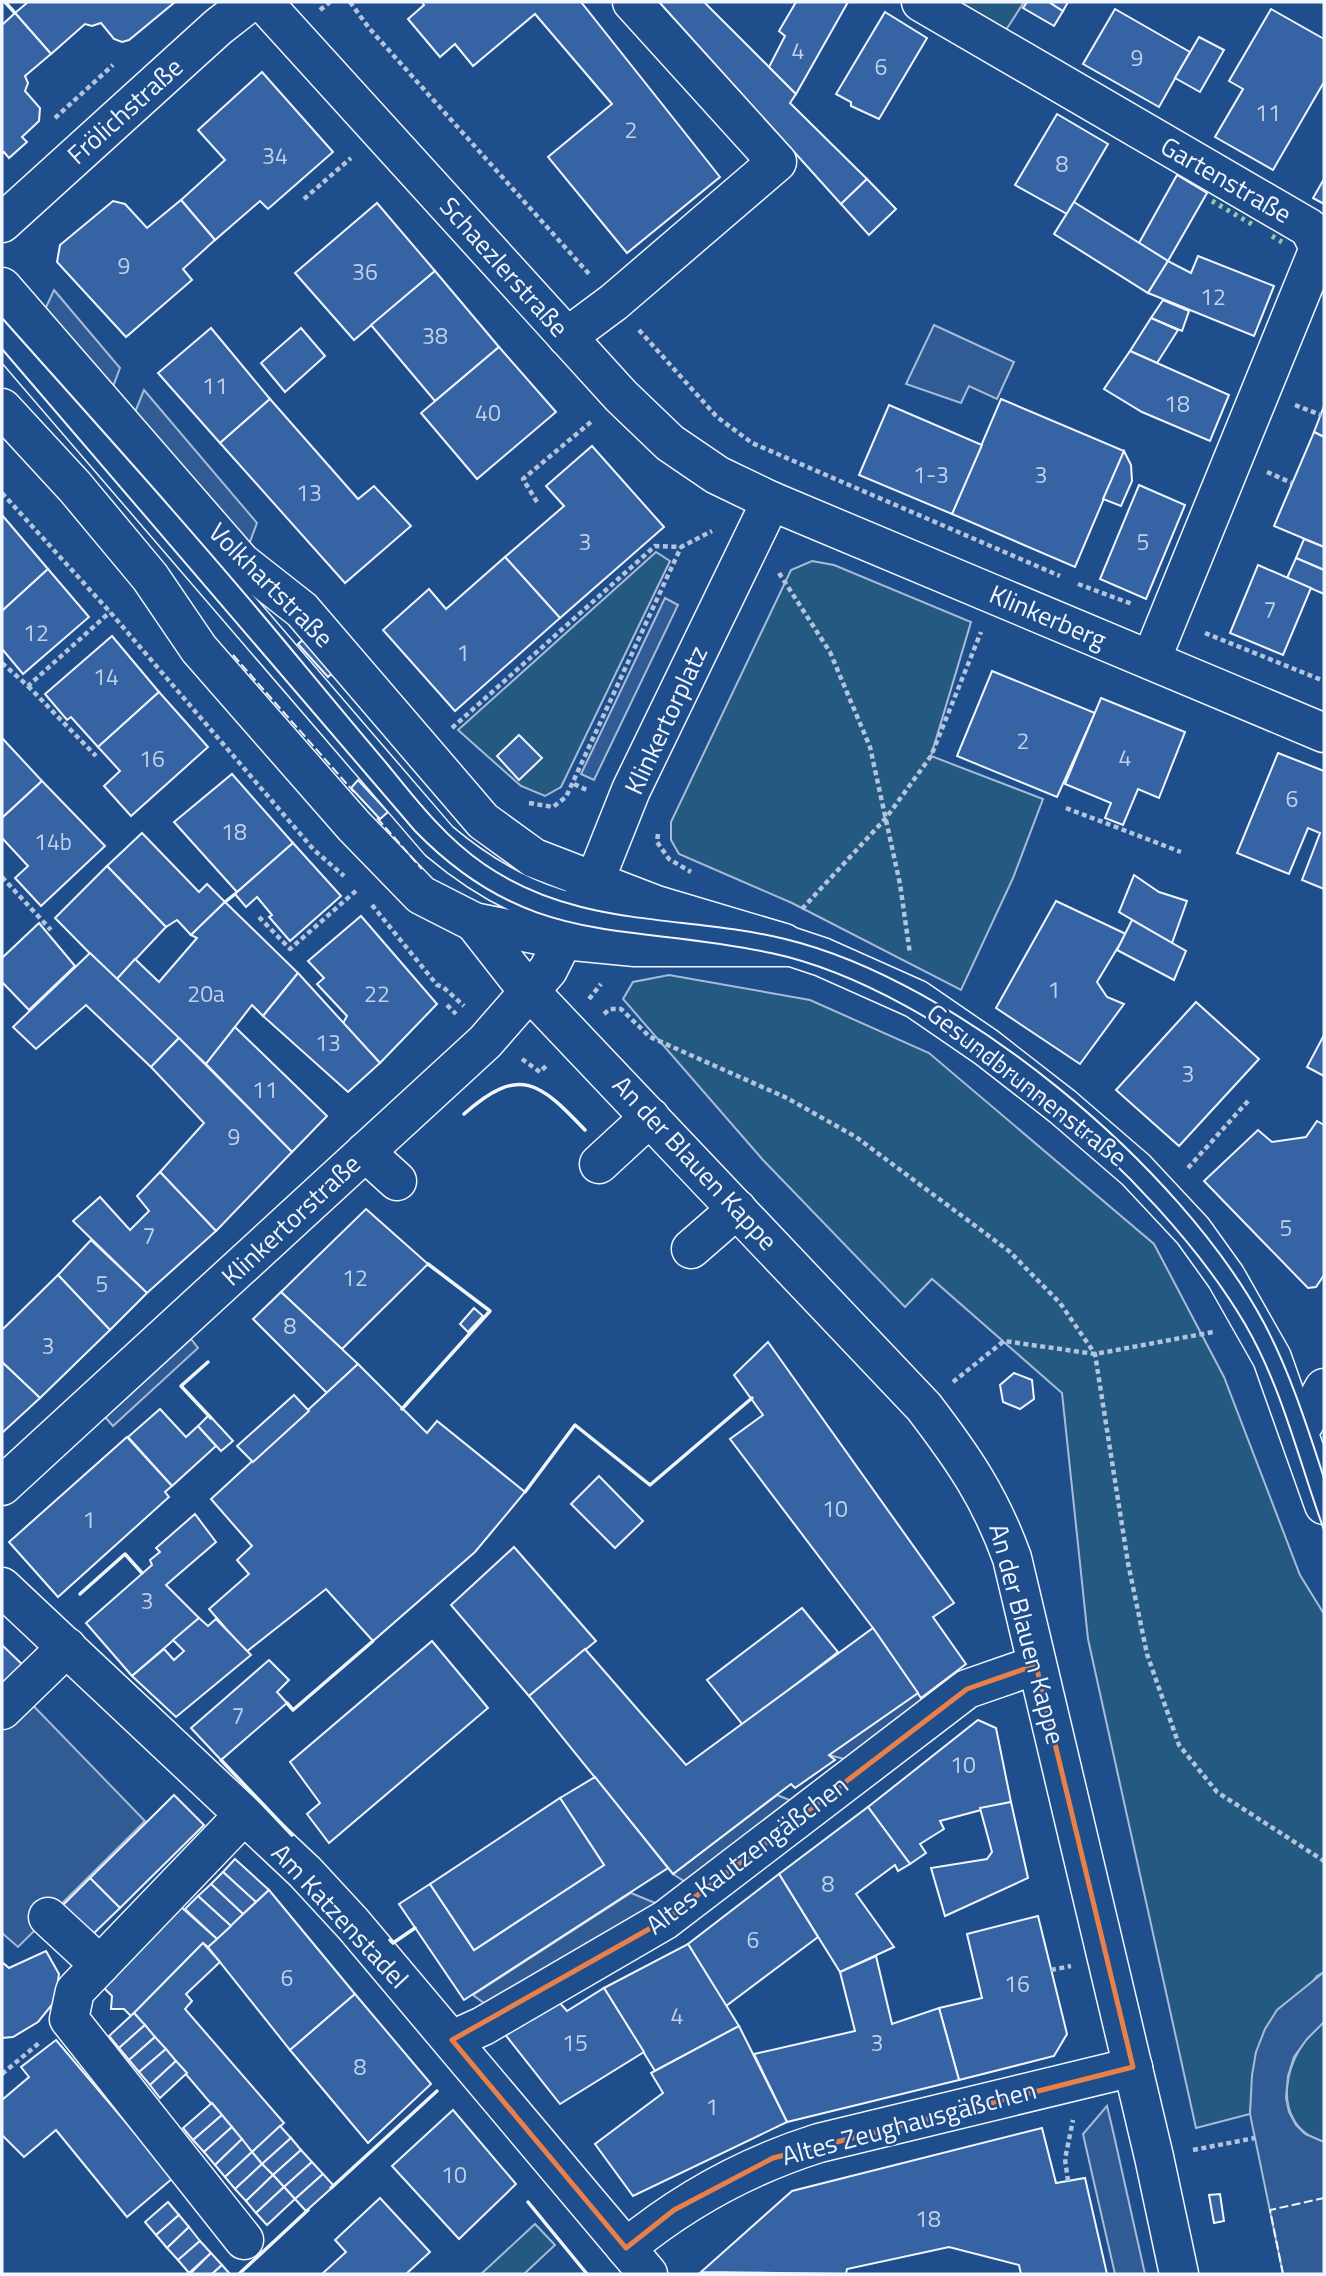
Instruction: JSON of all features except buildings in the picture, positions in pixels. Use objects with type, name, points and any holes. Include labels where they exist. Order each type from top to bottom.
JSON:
[{"type":"street","name":"Frölichstraße","points":[[2,223],[218,27],[250,2]]},
{"type":"street","name":"Schaezlerstraße","points":[[263,2],[621,396],[680,449],[717,475],[771,501]]},
{"type":"street","points":[[567,337],[614,302],[777,162],[632,2]]},
{"type":"street","name":"Gartenstraße","points":[[921,2],[1309,228],[1319,248],[1151,660]]},
{"type":"street","name":"Volkhartstraße","points":[[2,287],[241,562],[302,610],[483,821],[534,858],[593,881]]},
{"type":"street","points":[[2,333],[421,823],[454,854],[569,928]]},
{"type":"street","points":[[2,408],[75,487],[150,577],[199,649],[354,826],[415,891],[440,907],[474,922],[569,928]]},
{"type":"street","name":"Klinkertorplatz","points":[[569,928],[593,881],[631,790],[771,501]]},
{"type":"street","name":"Klinkerberg","points":[[771,501],[1324,733]]},
{"type":"street","name":"Gesundbrunnenstraße","points":[[593,881],[656,905],[783,943],[847,966],[916,999],[986,1047],[1063,1107],[1136,1170],[1161,1196],[1199,1241],[1255,1324],[1298,1425],[1324,1504]]},
{"type":"street","points":[[474,922],[530,992]]},
{"type":"street","name":"Gesundbrunnenstraße","points":[[569,928],[635,947],[783,943]]},
{"type":"street","name":"Klinkertorstraße","points":[[2,1486],[485,1042],[548,970],[569,928]]},
{"type":"street","name":"An der Blauen Kappe","points":[[530,992],[924,1407],[976,1479],[995,1513],[1012,1558],[1133,2067],[1179,2274]]},
{"type":"street","points":[[599,1164],[650,1117]]},
{"type":"street","points":[[365,1152],[397,1181]]},
{"type":"street","points":[[691,1249],[737,1209]]},
{"type":"street","points":[[1298,1425],[1305,1422],[1324,1388]]},
{"type":"street","name":"Am Katzenstadel","points":[[2,1587],[305,1872],[353,1924],[637,2261]]},
{"type":"street","points":[[2,1710],[67,1647]]},
{"type":"street","name":"Altes Kautzengäßchen","points":[[452,2040],[483,2026],[665,1920],[967,1689],[1036,1665]]},
{"type":"street","points":[[243,1816],[75,1991],[69,2019],[244,2240]]},
{"type":"street","points":[[48,1917],[100,1965]]},
{"type":"street","name":"Altes Zeughausgäßchen","points":[[637,2261],[674,2210],[773,2158],[819,2143],[1133,2067]]},
{"type":"path","points":[[350,2],[369,28],[717,417],[752,443],[1079,584],[1324,681]]},
{"type":"path","points":[[304,199],[381,131]]},
{"type":"path","points":[[537,502],[523,479],[621,396]]},
{"type":"path","points":[[2,494],[110,612],[314,850],[358,889],[437,985]]},
{"type":"path","points":[[424,752],[655,546],[681,547],[715,530]]},
{"type":"path","points":[[517,797],[539,807],[553,807],[566,797],[681,547]]},
{"type":"path","points":[[771,580],[776,568],[830,652],[870,747],[900,884],[916,999]]},
{"type":"path","points":[[783,943],[886,818],[931,756],[996,596]]},
{"type":"path","points":[[28,686],[110,612]]},
{"type":"path","points":[[2,663],[96,755]]},
{"type":"path","points":[[574,784],[590,792]]},
{"type":"path","points":[[1066,808],[1181,852]]},
{"type":"path","points":[[659,828],[657,842],[669,859],[702,877]]},
{"type":"path","points":[[2,877],[51,930]]},
{"type":"path","points":[[259,917],[290,949],[358,889]]},
{"type":"path","points":[[633,1021],[650,1037],[787,1098],[856,1138],[1009,1251],[1060,1303],[1095,1354],[1147,1654],[1179,1745],[1217,1792],[1324,1861]]},
{"type":"path","points":[[1161,1196],[1248,1101]]},
{"type":"path","points":[[975,1364],[1004,1341],[1095,1354],[1255,1324]]},
{"type":"path","points":[[2,2074],[69,2019]]},
{"type":"path","points":[[1068,2081],[1075,2115],[1065,2159],[1068,2181]]},
{"type":"path","points":[[1208,2147],[1255,2138]]},
{"type":"highlighted area","points":[[1036,1665],[1133,2067],[773,2158],[674,2210],[626,2248],[452,2040],[665,1920],[967,1689]]},
{"type":"shaded area","points":[[958,2],[1024,2],[1006,30]]},
{"type":"shaded area","points":[[54,290],[120,368],[111,392],[42,316]]},
{"type":"shaded area","points":[[934,325],[1014,362],[997,399],[969,386],[961,403],[906,384]]},
{"type":"shaded area","points":[[144,390],[257,523],[248,547],[133,417]]},
{"type":"shaded area","points":[[656,552],[670,561],[561,787],[545,796],[521,786],[458,730]]},
{"type":"shaded area","points":[[812,561],[834,565],[971,622],[931,756],[1043,799],[1013,878],[961,990],[792,903],[679,854],[671,840],[671,822],[791,570]]},
{"type":"shaded area","points":[[665,598],[678,605],[594,780],[581,774]]},
{"type":"shaded area","points":[[669,975],[810,1000],[929,1053],[1154,1244],[1224,1377],[1300,1575],[1324,1614],[1324,1972],[1317,1976],[1256,2052],[1250,2114],[1196,2128],[1088,1639],[1062,1393],[932,1279],[905,1307],[763,1160],[623,999],[633,982]]},
{"type":"shaded area","points":[[191,1339],[198,1348],[113,1426],[105,1417]]},
{"type":"shaded area","points":[[20,1692],[145,1821],[18,1947],[2,1933],[2,1710]]},
{"type":"shaded area","points":[[918,1693],[931,1703],[859,1763],[829,1755]]},
{"type":"shaded area","points":[[777,1795],[802,1805],[690,1885],[673,1874]]},
{"type":"shaded area","points":[[631,1893],[660,1905],[488,2006],[473,1995]]},
{"type":"shaded area","points":[[1324,1972],[1324,2022],[1294,2057],[1288,2076],[1286,2098],[1296,2125],[1305,2134],[1324,2142],[1324,2274],[1283,2274],[1250,2114],[1252,2075],[1256,2052],[1265,2029],[1277,2010]]},
{"type":"shaded area","points":[[1324,2022],[1324,2142],[1306,2133],[1294,2120],[1288,2104],[1287,2086],[1299,2050],[1310,2034]]},
{"type":"shaded area","points":[[1107,2106],[1145,2274],[1115,2274],[1083,2134]]},
{"type":"shaded area","points":[[535,2224],[555,2245],[524,2274],[481,2274]]},
{"type":"tram line","points":[[2,318],[217,561],[421,805],[470,854],[520,885],[556,900],[631,917],[746,931],[785,939],[852,961],[921,995],[991,1038],[1058,1088],[1121,1144],[1178,1203],[1226,1263],[1264,1323],[1282,1361],[1324,1478]]},
{"type":"tram line","points":[[2,349],[415,831],[458,869],[499,896],[541,914],[582,925],[771,953],[837,973],[905,1005],[973,1047],[1039,1096],[1102,1151],[1158,1209],[1207,1267],[1245,1324],[1280,1399],[1324,1530]]},
{"type":"hedge","points":[[1212,201],[1255,226]]},
{"type":"hedge","points":[[1272,236],[1282,242]]},
{"type":"fence","points":[[233,655],[354,792]]},
{"type":"fence","points":[[377,818],[422,869]]},
{"type":"fence","points":[[1283,2274],[1270,2210],[1324,2198]]},
{"type":"wall","points":[[5,2],[15,13]]},
{"type":"wall","points":[[225,902],[235,894]]},
{"type":"wall","points":[[464,1114],[483,1098],[500,1089],[515,1085],[529,1086],[542,1091],[555,1101],[585,1130]]},
{"type":"wall","points":[[402,1409],[490,1311],[428,1264]]},
{"type":"wall","points":[[208,1362],[181,1386],[211,1418]]},
{"type":"wall","points":[[525,1492],[575,1425],[650,1485],[752,1398]]},
{"type":"wall","points":[[80,1594],[125,1554],[142,1573]]},
{"type":"wall","points":[[287,1703],[293,1710],[373,1641]]},
{"type":"wall","points":[[221,1760],[292,1835]]},
{"type":"wall","points":[[390,1940],[393,1943],[415,1928]]},
{"type":"wall","points":[[331,2188],[437,2091]]},
{"type":"wall","points":[[528,2202],[587,2274]]},
{"type":"wall","points":[[239,2274],[308,2210]]}]
